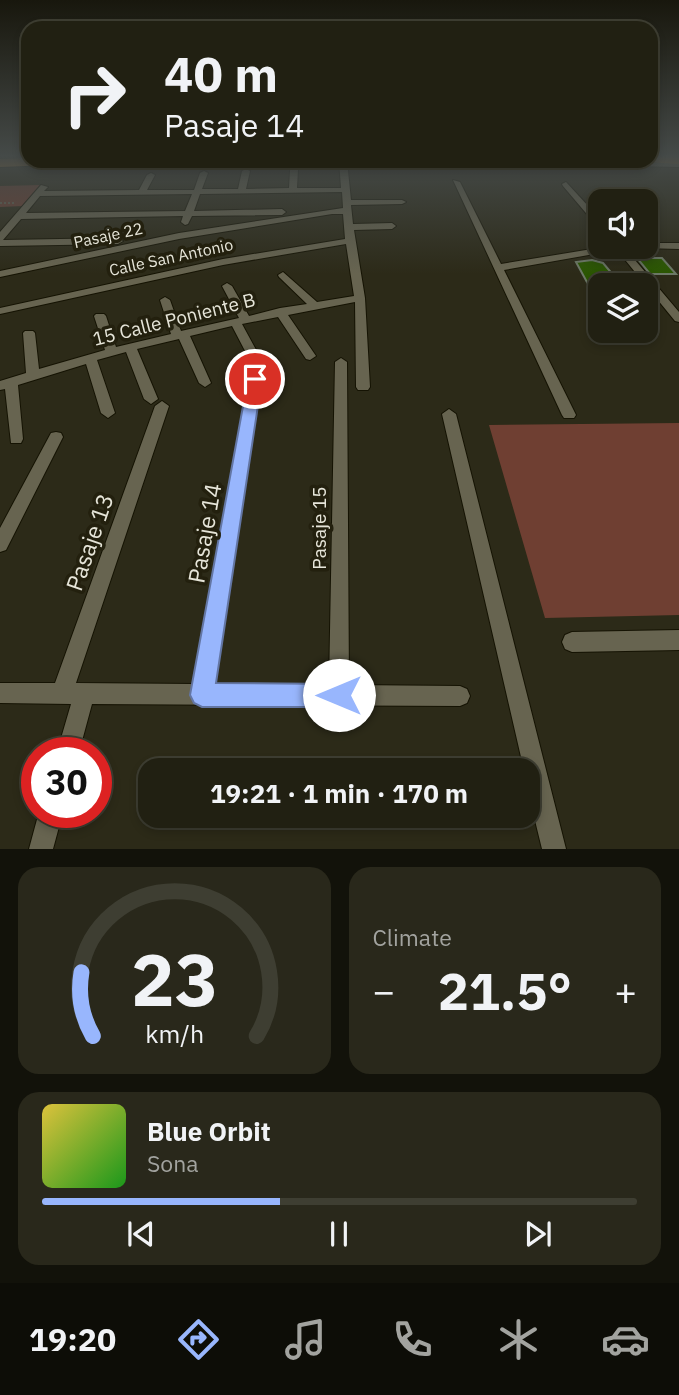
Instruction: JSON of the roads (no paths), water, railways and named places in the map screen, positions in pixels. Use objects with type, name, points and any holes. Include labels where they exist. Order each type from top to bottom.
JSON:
[{"type":"street","points":[[0,241],[37,195]]},
{"type":"street","points":[[179,236],[195,195]]},
{"type":"street","points":[[346,195],[350,241],[360,298],[363,387]]},
{"type":"street","points":[[462,195],[569,415]]},
{"type":"street","points":[[575,195],[588,210]]},
{"type":"street","name":"Pasaje 22","points":[[0,274],[179,236],[347,207],[402,202]]},
{"type":"street","points":[[19,216],[332,211]]},
{"type":"street","points":[[349,227],[393,226]]},
{"type":"street","points":[[0,241],[152,242]]},
{"type":"street","name":"Calle San Antonio","points":[[0,311],[223,262],[350,241]]},
{"type":"street","points":[[658,246],[679,246]]},
{"type":"street","points":[[497,268],[588,252]]},
{"type":"street","points":[[629,259],[679,319]]},
{"type":"street","points":[[283,275],[315,306]]},
{"type":"street","points":[[227,286],[240,320]]},
{"type":"street","name":"15 Calle Poniente B","points":[[5,385],[130,346],[280,311],[360,298]]},
{"type":"street","points":[[165,300],[205,383]]},
{"type":"street","points":[[280,311],[310,356]]},
{"type":"street","points":[[100,316],[111,351]]},
{"type":"street","name":"Pasaje 14","points":[[202,695],[258,375],[240,320]]},
{"type":"street","points":[[29,333],[33,375]]},
{"type":"street","name":"Pasaje 13","points":[[62,694],[156,403],[130,346]]},
{"type":"street","points":[[90,358],[108,413]]},
{"type":"street","name":"Pasaje 15","points":[[339,695],[341,362]]},
{"type":"street","points":[[5,385],[16,439]]},
{"type":"street","points":[[449,414],[554,849]]},
{"type":"street","points":[[0,545],[56,438]]},
{"type":"street","points":[[572,642],[679,640]]},
{"type":"street","points":[[0,693],[460,696]]},
{"type":"street","points":[[72,737],[84,694]]},
{"type":"street","points":[[41,849],[47,828]]}]
